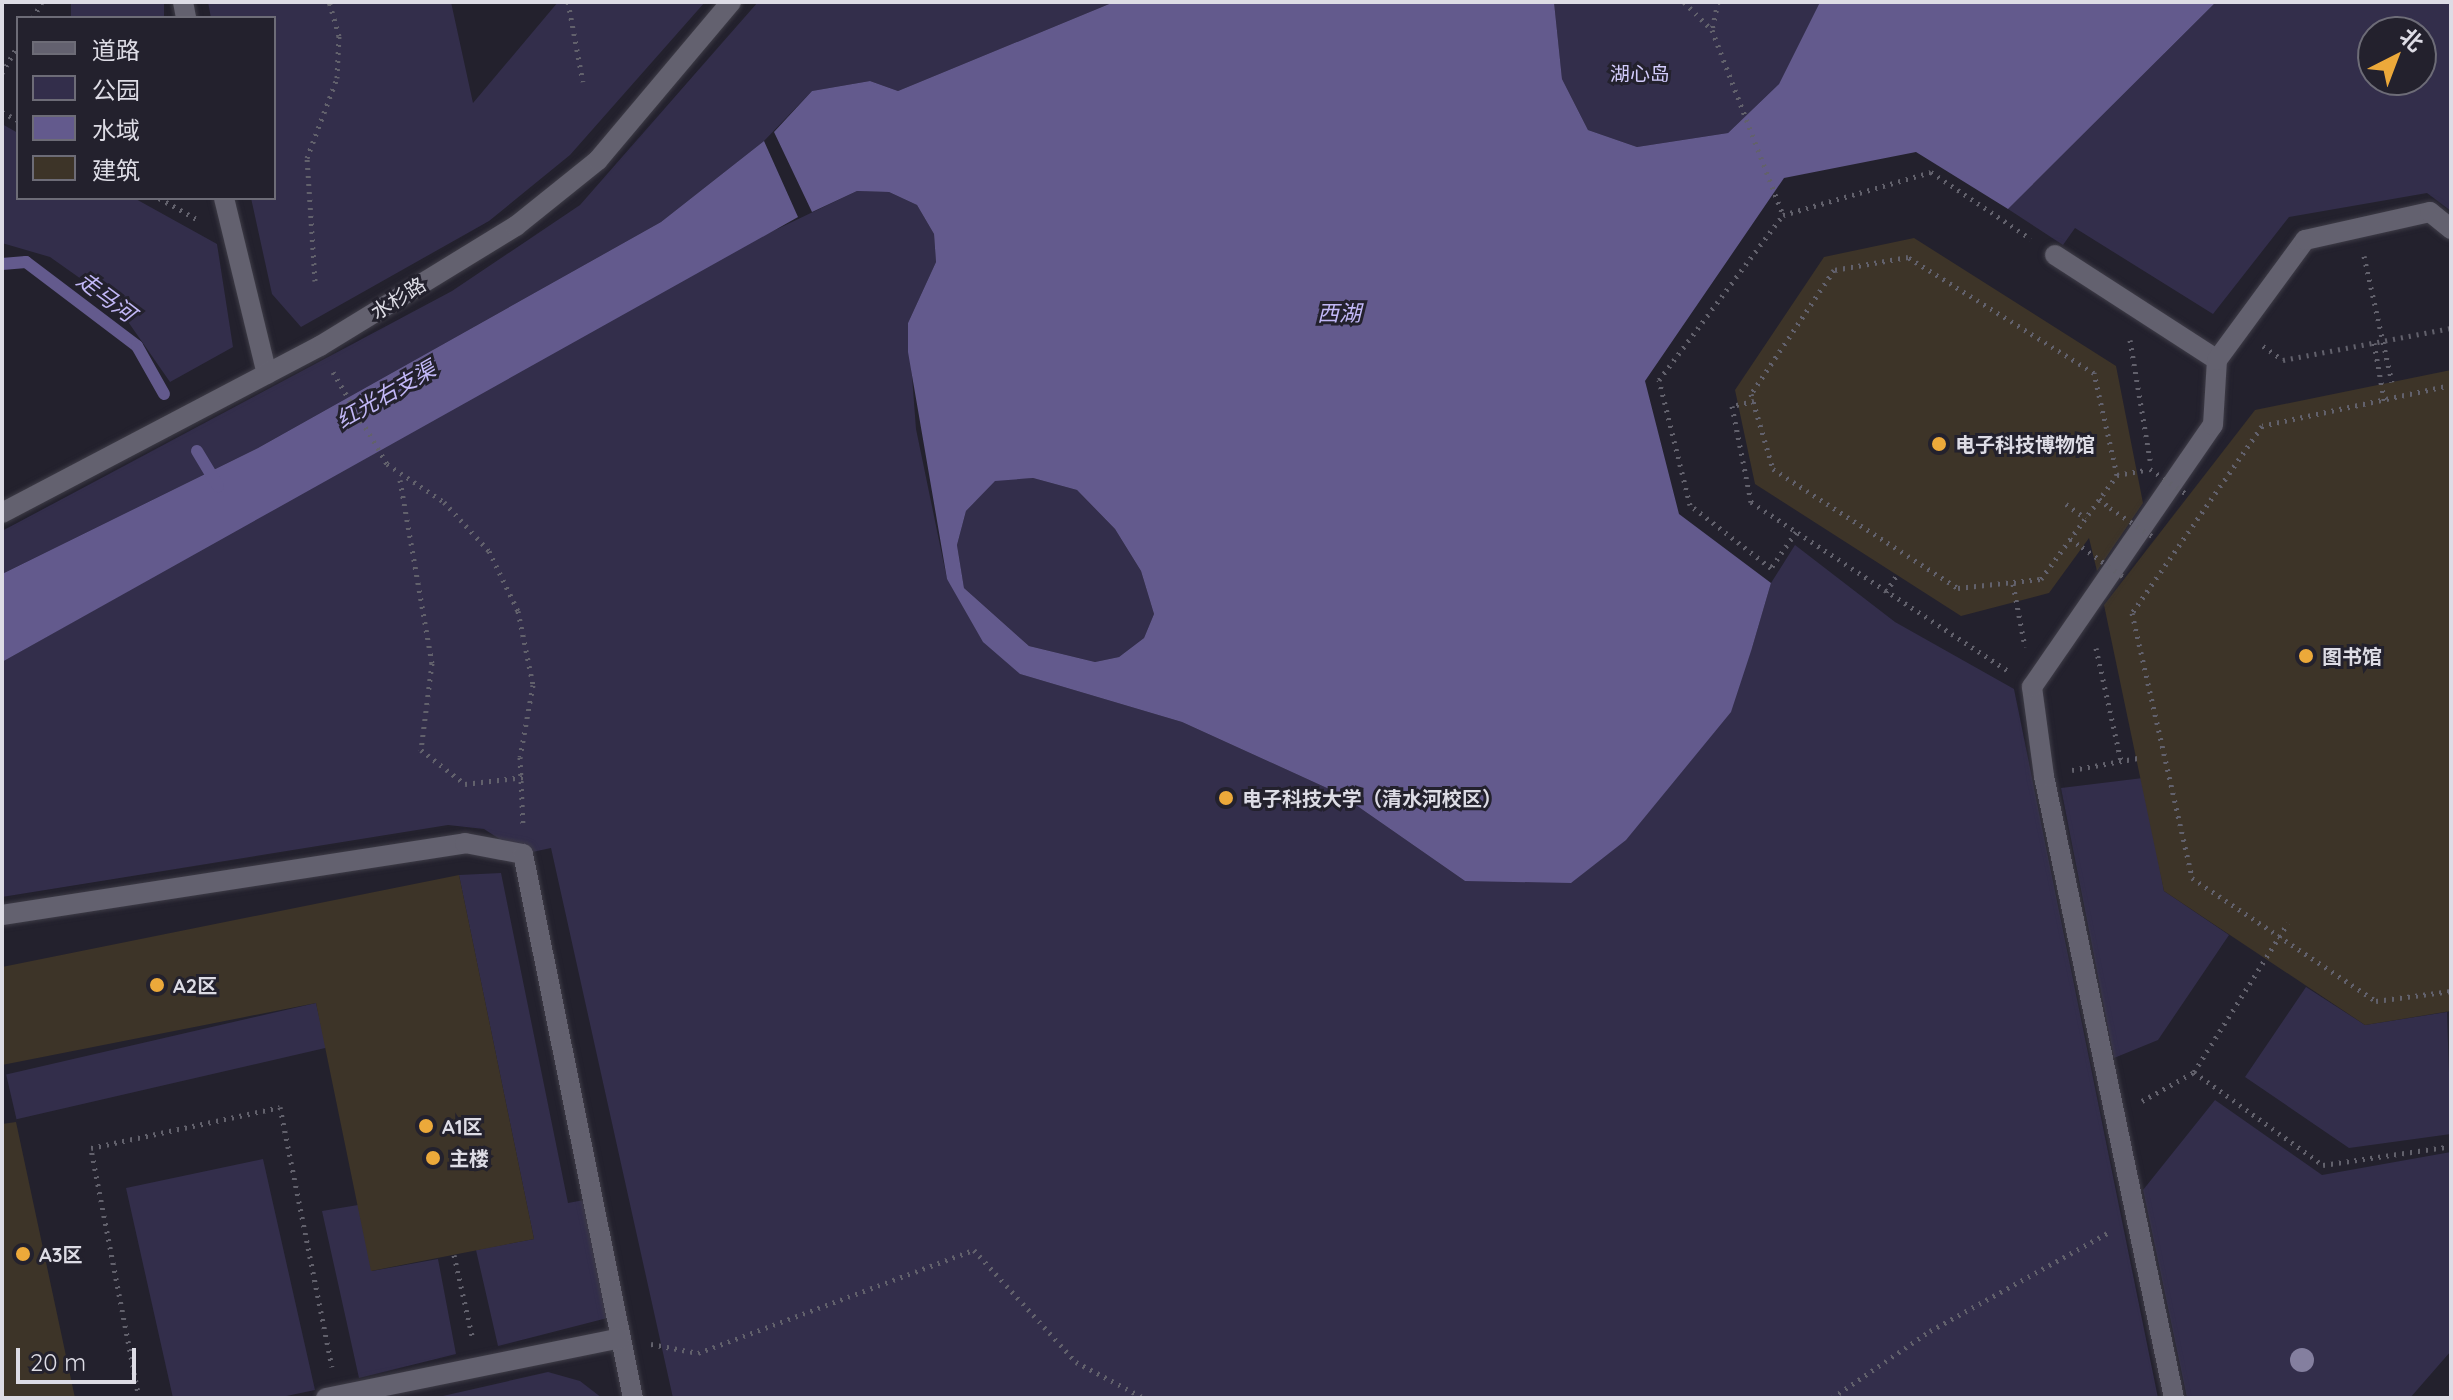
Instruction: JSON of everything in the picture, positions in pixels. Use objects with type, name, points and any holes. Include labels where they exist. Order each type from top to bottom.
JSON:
[{"type":"street","name":"水杉路","points":[[2,513],[267,374],[556,198],[598,160],[731,2]]},
{"type":"street","points":[[224,200],[267,374]]},
{"type":"street","points":[[2174,1398],[2044,776],[2032,687],[2213,425],[2217,360],[2305,240],[2430,212],[2451,229]]},
{"type":"street","points":[[2055,255],[2217,360]]},
{"type":"street","points":[[2,915],[465,843],[523,854],[633,1398]]},
{"type":"street","points":[[332,1397],[478,1364],[620,1338]]},
{"type":"path","points":[[315,281],[307,158],[337,78],[339,36],[329,2]]},
{"type":"path","points":[[568,2],[583,82]]},
{"type":"path","points":[[1684,2],[1712,30],[1783,215]]},
{"type":"path","points":[[1712,30],[1718,2]]},
{"type":"path","points":[[2,73],[16,48]]},
{"type":"path","points":[[1796,532],[1771,568],[1690,505],[1659,380],[1783,215],[1931,172],[2055,255]]},
{"type":"path","points":[[2358,228],[2392,382]]},
{"type":"path","points":[[2117,475],[2094,373],[1908,257],[1834,270],[1754,401],[1773,469],[1958,588],[2041,579],[2117,475],[2137,470]]},
{"type":"path","points":[[2283,360],[2451,328]]},
{"type":"path","points":[[2374,343],[2385,402]]},
{"type":"path","points":[[2135,370],[2150,456]]},
{"type":"path","points":[[2451,385],[2385,402],[2262,426],[2132,613],[2192,878],[2376,1001],[2451,991]]},
{"type":"path","points":[[344,393],[387,464],[400,479],[444,502],[489,551],[518,611],[533,685],[520,757],[524,777],[523,854]]},
{"type":"path","points":[[1754,401],[1738,404],[1734,417],[1751,502],[2032,687]]},
{"type":"path","points":[[2150,469],[2188,495]]},
{"type":"path","points":[[400,479],[432,663],[421,750],[465,784],[524,777]]},
{"type":"path","points":[[2099,499],[2155,538]]},
{"type":"path","points":[[2066,504],[2085,518]]},
{"type":"path","points":[[2070,539],[2125,578]]},
{"type":"path","points":[[1886,592],[1897,575]]},
{"type":"path","points":[[2013,584],[2025,650]]},
{"type":"path","points":[[2087,607],[2121,761]]},
{"type":"path","points":[[2044,776],[2138,758]]},
{"type":"path","points":[[2115,1114],[2194,1072],[2288,923]]},
{"type":"path","points":[[2194,1072],[2323,1165],[2451,1146]]},
{"type":"path","points":[[139,1398],[91,1148],[280,1107],[332,1397]]},
{"type":"path","points":[[1832,1398],[1930,1331],[2136,1217]]},
{"type":"path","points":[[620,1338],[698,1353],[974,1250],[1076,1362],[1144,1398]]},
{"type":"path","points":[[454,1255],[478,1364]]},
{"type":"green space","points":[[71,2],[164,2],[164,16],[71,16]]},
{"type":"green space","points":[[208,2],[451,2],[473,103],[558,2],[705,2],[570,155],[489,221],[301,327],[272,294],[251,200],[276,200],[276,16],[211,16]]},
{"type":"green space","points":[[758,2],[1114,2],[898,91],[870,81],[812,91],[764,141],[661,222],[258,448],[2,574],[2,531],[452,291],[580,205]]},
{"type":"green space","name":"湖心岛","points":[[1554,2],[1820,2],[1779,84],[1728,133],[1637,147],[1588,130],[1562,79]]},
{"type":"green space","points":[[2216,2],[2451,2],[2451,211],[2427,193],[2289,217],[2213,314],[2075,228],[2063,245],[2008,209]]},
{"type":"green space","points":[[2,124],[16,132],[16,200],[138,200],[217,244],[233,347],[170,382],[115,303],[50,257],[2,243]]},
{"type":"green space","points":[[857,191],[889,192],[917,205],[934,234],[936,262],[908,323],[916,429],[947,579],[1020,674],[1182,722],[1340,794],[1465,881],[1752,648],[1771,583],[1795,545],[1895,622],[2014,689],[2158,1398],[673,1398],[551,848],[523,854],[484,829],[448,825],[2,897],[2,662],[731,251]]},
{"type":"green space","points":[[1033,478],[1077,490],[1115,529],[1141,571],[1154,614],[1144,638],[1119,657],[1095,662],[1029,646],[964,588],[957,545],[966,511],[995,480]]},
{"type":"green space","points":[[2143,778],[2164,891],[2229,935],[2158,1040],[2114,1058],[2061,788]]},
{"type":"green space","points":[[501,873],[568,1203],[595,1198],[619,1315],[498,1346],[476,1250],[534,1239],[459,875]]},
{"type":"green space","points":[[2306,987],[2365,1025],[2447,1012],[2451,1134],[2349,1148],[2245,1077]]},
{"type":"green space","points":[[316,1003],[326,1048],[16,1119],[6,1075]]},
{"type":"green space","points":[[2215,1100],[2322,1175],[2451,1152],[2451,1351],[2410,1398],[2187,1398],[2143,1190]]},
{"type":"green space","points":[[263,1159],[315,1390],[277,1398],[173,1398],[126,1188]]},
{"type":"green space","points":[[358,1205],[372,1271],[438,1259],[456,1354],[359,1378],[322,1211]]},
{"type":"green space","points":[[548,1372],[580,1381],[602,1398],[434,1398]]},
{"type":"water","name":"西湖","points":[[1114,2],[1554,2],[1562,79],[1588,130],[1637,147],[1728,133],[1779,84],[1820,2],[2216,2],[2008,209],[1916,152],[1784,178],[1645,381],[1679,514],[1771,583],[1752,648],[1731,712],[1626,840],[1571,883],[1465,881],[1340,794],[1182,722],[1020,674],[983,642],[947,579],[908,352],[908,323],[936,262],[934,234],[917,205],[889,192],[857,191],[812,212],[774,132],[812,91],[870,81],[898,91]],"holes":[[[1033,478],[1077,490],[1115,529],[1141,571],[1154,614],[1144,638],[1119,657],[1095,662],[1029,646],[964,588],[957,545],[966,511],[995,481]]]},
{"type":"water","name":"红光右支渠","points":[[764,141],[798,217],[2,662],[2,574],[258,448],[661,222]]},
{"type":"building","name":"电子科技博物馆","points":[[1914,238],[2116,366],[2143,503],[2097,571],[2089,538],[2049,593],[1961,616],[1755,484],[1735,390],[1824,257]]},
{"type":"building","name":"图书馆","points":[[2451,370],[2451,1011],[2365,1025],[2164,891],[2104,605],[2255,410]]},
{"type":"building","name":"主楼","points":[[459,875],[534,1239],[371,1271],[316,1003],[2,1065],[2,967]]},
{"type":"building","name":"A3区","points":[[16,1122],[75,1398],[2,1398],[2,1124]]},
{"type":"waterway","name":"走马河","points":[[2,264],[26,262],[137,346],[164,394]]},
{"type":"waterway","name":"走马河","points":[[197,451],[218,486]]},
{"type":"place","name":"电子科技博物馆","points":[[1939,444]]},
{"type":"place","name":"图书馆","points":[[2306,656]]},
{"type":"place","name":"电子科技大学（清水河校区）","points":[[1226,798]]},
{"type":"place","name":"A2区","points":[[157,985]]},
{"type":"place","name":"A1区","points":[[426,1126]]},
{"type":"place","name":"主楼","points":[[433,1158]]},
{"type":"place","name":"A3区","points":[[23,1254]]}]
